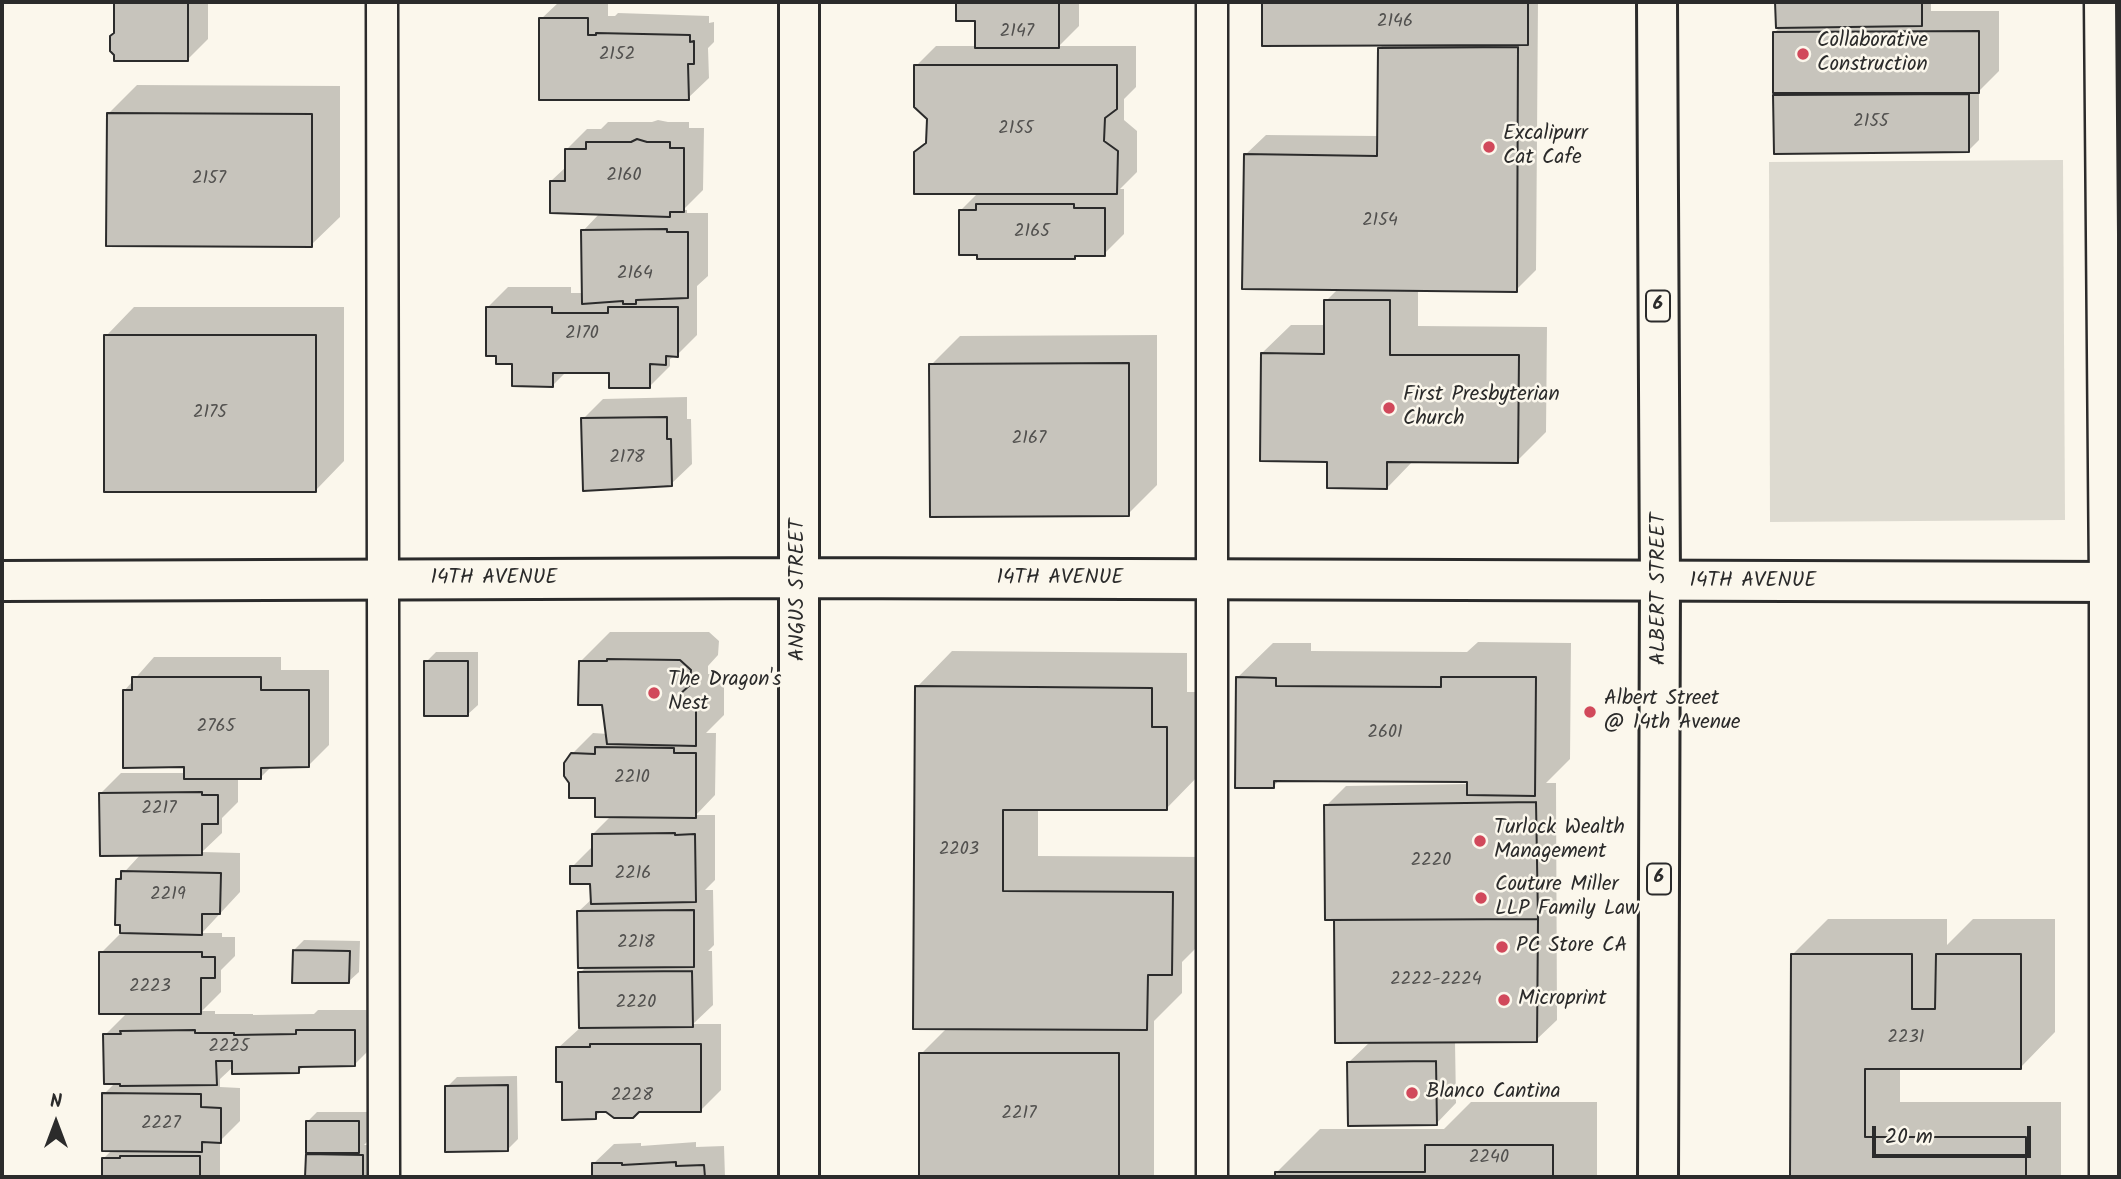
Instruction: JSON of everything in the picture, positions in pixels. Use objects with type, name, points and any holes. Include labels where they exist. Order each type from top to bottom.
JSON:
[{"type":"street","name":"ANGUS STREET","points":[[799,2],[799,1177]]},
{"type":"street","name":"ALBERT STREET","points":[[1657,2],[1660,582],[1658,1177]]},
{"type":"street","name":"14TH AVENUE","points":[[2,581],[799,578],[2112,582]]},
{"type":"lane","points":[[382,2],[384,1177]]},
{"type":"lane","points":[[1212,2],[1212,1177]]},
{"type":"lane","points":[[2100,2],[2112,582],[2105,1177]]},
{"type":"shaded area","points":[[2063,160],[2065,520],[1770,522],[1769,162]]},
{"type":"building","points":[[114,2],[188,2],[188,61],[114,61],[114,55],[110,51],[110,36],[114,33]]},
{"type":"building","points":[[956,2],[1059,2],[1059,48],[975,48],[975,21],[956,21]]},
{"type":"building","points":[[1262,2],[1528,2],[1528,45],[1262,46]]},
{"type":"building","points":[[1775,2],[1922,2],[1922,26],[1776,28]]},
{"type":"building","points":[[539,18],[588,18],[588,35],[690,35],[690,42],[694,41],[694,64],[688,64],[689,100],[539,100]]},
{"type":"building","points":[[1979,31],[1979,93],[1773,93],[1773,32]]},
{"type":"building","points":[[1518,47],[1517,292],[1242,289],[1244,154],[1377,156],[1378,48]]},
{"type":"building","points":[[914,65],[1117,65],[1117,109],[1105,118],[1104,141],[1118,151],[1117,194],[914,194],[914,152],[926,143],[927,119],[914,107]]},
{"type":"building","points":[[1969,94],[1969,152],[1774,154],[1773,95]]},
{"type":"building","points":[[107,113],[312,114],[312,247],[106,246]]},
{"type":"building","points":[[637,139],[670,142],[670,148],[684,148],[684,212],[670,212],[670,217],[550,213],[550,181],[565,181],[565,149],[586,149],[586,142],[631,142]]},
{"type":"building","points":[[976,204],[1074,204],[1074,208],[1105,208],[1105,256],[1075,256],[1075,259],[977,259],[977,255],[959,255],[959,210],[976,210]]},
{"type":"building","points":[[667,229],[667,232],[688,232],[688,298],[636,300],[636,304],[623,304],[623,301],[582,304],[581,230]]},
{"type":"building","name":"First Presbyterian Church","points":[[1324,300],[1390,300],[1390,355],[1519,355],[1518,463],[1387,462],[1387,489],[1327,488],[1327,462],[1260,461],[1261,353],[1324,354]]},
{"type":"building","points":[[486,307],[552,307],[552,313],[608,313],[608,307],[678,307],[678,357],[666,356],[666,365],[650,364],[650,388],[609,388],[609,373],[553,373],[553,387],[512,386],[512,364],[496,364],[496,356],[486,356]]},
{"type":"building","points":[[104,335],[316,335],[316,492],[104,492]]},
{"type":"building","points":[[1129,363],[1129,516],[930,517],[929,364]]},
{"type":"building","points":[[667,417],[667,439],[671,439],[672,486],[583,491],[581,418]]},
{"type":"building","points":[[680,660],[691,670],[690,685],[679,695],[679,702],[696,702],[696,746],[607,744],[602,705],[578,705],[579,661]]},
{"type":"building","points":[[424,661],[468,661],[468,716],[424,716]]},
{"type":"building","points":[[132,677],[261,677],[261,690],[309,690],[309,767],[261,768],[261,779],[184,779],[184,767],[123,768],[123,690],[132,690]]},
{"type":"building","points":[[1236,677],[1276,678],[1276,686],[1441,687],[1441,677],[1536,677],[1535,796],[1467,795],[1467,782],[1274,781],[1274,788],[1235,788]]},
{"type":"building","points":[[915,686],[1152,688],[1152,727],[1167,727],[1167,810],[1003,810],[1003,891],[1173,892],[1172,975],[1148,975],[1147,1030],[913,1029]]},
{"type":"building","points":[[595,747],[674,748],[674,753],[696,753],[696,818],[595,817],[595,798],[569,798],[569,783],[564,776],[564,763],[571,753],[595,754]]},
{"type":"building","points":[[202,792],[202,795],[218,795],[218,824],[202,824],[202,855],[100,856],[99,793]]},
{"type":"building","points":[[1536,802],[1538,919],[1325,920],[1324,805]]},
{"type":"building","points":[[592,834],[695,834],[696,902],[591,904],[590,884],[570,884],[570,866],[592,866]]},
{"type":"building","points":[[121,871],[221,873],[220,914],[202,914],[202,935],[120,933],[120,925],[115,925],[116,879],[121,879]]},
{"type":"building","points":[[694,910],[694,967],[578,968],[577,911]]},
{"type":"building","points":[[1538,919],[1537,1042],[1335,1043],[1334,920]]},
{"type":"building","points":[[293,950],[350,951],[349,983],[292,983]]},
{"type":"building","points":[[99,952],[202,952],[202,957],[215,957],[215,978],[201,978],[201,1014],[99,1014]]},
{"type":"building","points":[[1791,954],[1912,954],[1912,1009],[1935,1009],[1936,954],[2021,954],[2021,1069],[1865,1069],[1865,1137],[2026,1137],[2026,1177],[1790,1177]]},
{"type":"building","points":[[692,971],[693,1027],[579,1028],[578,972]]},
{"type":"building","points":[[195,1030],[195,1033],[234,1035],[296,1034],[296,1030],[355,1030],[355,1066],[299,1067],[299,1073],[232,1074],[232,1061],[216,1061],[217,1085],[104,1084],[103,1034],[121,1034],[120,1031]]},
{"type":"building","points":[[590,1044],[701,1044],[701,1112],[639,1112],[633,1118],[614,1118],[606,1112],[596,1112],[596,1119],[562,1120],[562,1082],[556,1082],[556,1047],[590,1047]]},
{"type":"building","points":[[919,1053],[1119,1053],[1119,1177],[919,1177]]},
{"type":"building","points":[[1436,1061],[1437,1125],[1348,1126],[1347,1062]]},
{"type":"building","points":[[508,1085],[508,1151],[445,1152],[445,1086]]},
{"type":"building","points":[[102,1093],[201,1094],[201,1107],[221,1108],[221,1143],[202,1142],[202,1152],[102,1151]]},
{"type":"building","points":[[306,1121],[359,1121],[359,1153],[306,1153]]},
{"type":"building","points":[[1425,1145],[1553,1145],[1553,1177],[1275,1177],[1275,1172],[1425,1172]]},
{"type":"building","points":[[306,1154],[363,1155],[363,1177],[305,1177]]},
{"type":"building","points":[[200,1156],[200,1177],[102,1177],[102,1158]]},
{"type":"building","points":[[676,1162],[676,1166],[704,1165],[705,1177],[592,1177],[592,1163],[622,1165]]},
{"type":"place","name":"Collaborative Construction","points":[[1803,54]]},
{"type":"place","name":"Excalipurr Cat Cafe","points":[[1489,147]]},
{"type":"place","name":"First Presbyterian Church","points":[[1389,408]]},
{"type":"place","name":"The Dragon's Nest","points":[[654,693]]},
{"type":"place","name":"Albert Street @ 14th Avenue","points":[[1590,712]]},
{"type":"place","name":"Turlock Wealth Management","points":[[1480,841]]},
{"type":"place","name":"Couture Miller LLP Family Law","points":[[1481,898]]},
{"type":"place","name":"PC Store CA","points":[[1502,947]]},
{"type":"place","name":"Microprint","points":[[1504,1000]]},
{"type":"place","name":"Blanco Cantina","points":[[1412,1093]]}]
